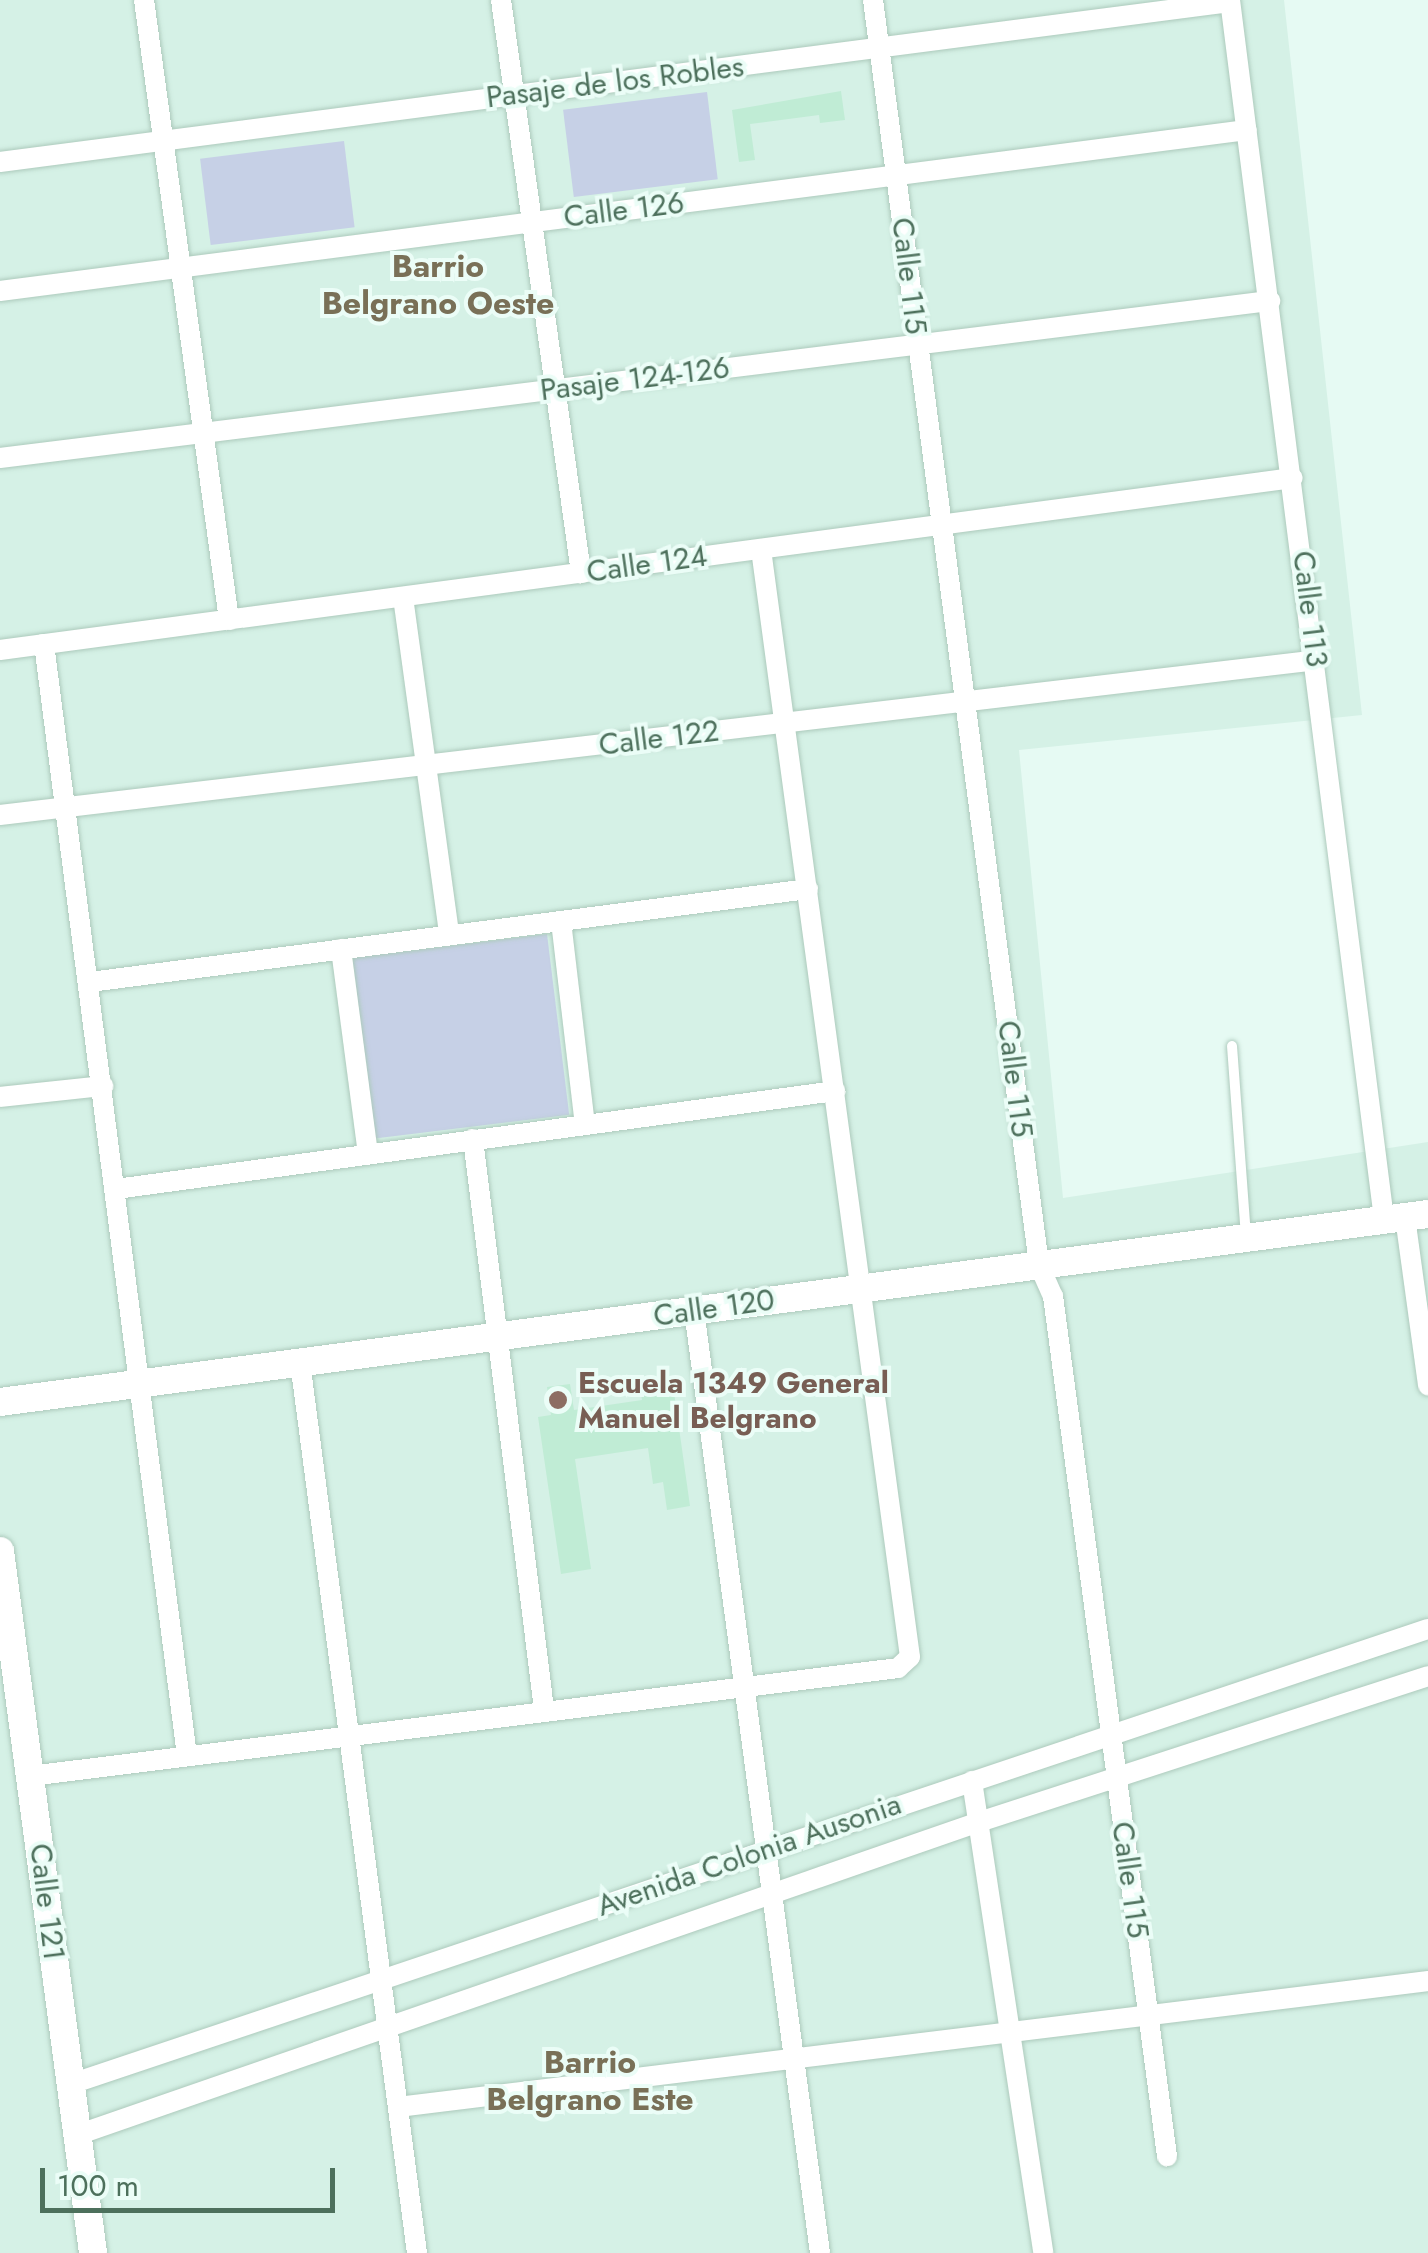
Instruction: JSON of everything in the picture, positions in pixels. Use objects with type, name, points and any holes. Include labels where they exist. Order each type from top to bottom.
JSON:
[{"type":"street","points":[[144,0],[229,620]]},
{"type":"street","points":[[501,0],[581,573]]},
{"type":"street","name":"Calle 115","points":[[873,0],[1039,1265],[1053,1296],[1167,2156]]},
{"type":"street","name":"Pasaje de los Robles","points":[[0,162],[1230,1]]},
{"type":"street","name":"Calle 113","points":[[1230,1],[1317,660],[1406,1216],[1428,1385]]},
{"type":"street","name":"Calle 126","points":[[0,291],[1247,130]]},
{"type":"street","name":"Pasaje 124-126","points":[[0,458],[1270,301]]},
{"type":"street","name":"Calle 124","points":[[0,650],[1293,478]]},
{"type":"street","points":[[30,1776],[544,1708],[898,1668],[910,1657],[761,549]]},
{"type":"street","points":[[403,597],[448,936]]},
{"type":"street","points":[[44,644],[62,808],[90,982],[188,1756]]},
{"type":"street","name":"Calle 122","points":[[0,815],[1317,660]]},
{"type":"street","points":[[90,982],[808,889]]},
{"type":"street","points":[[561,921],[585,1124]]},
{"type":"street","points":[[342,949],[368,1154]]},
{"type":"street","points":[[0,1097],[103,1086]]},
{"type":"street","points":[[116,1189],[834,1091]]},
{"type":"street","points":[[473,1139],[544,1708]]},
{"type":"street","name":"Calle 120","points":[[0,1402],[1406,1216]]},
{"type":"street","points":[[694,1310],[820,2253]]},
{"type":"street","points":[[300,1362],[376,1980],[417,2253]]},
{"type":"street","name":"Calle 121","points":[[0,1550],[4,1615],[30,1776],[93,2253]]},
{"type":"street","name":"Avenida Colonia Ausonia","points":[[71,2084],[1428,1629]]},
{"type":"street","name":"Avenida Colonia Ausonia","points":[[78,2135],[976,1823],[1428,1676]]},
{"type":"street","points":[[972,1780],[1040,2252]]},
{"type":"street","points":[[398,2108],[1428,1981]]},
{"type":"lane","points":[[1232,1046],[1246,1237]]},
{"type":"shaded area","points":[[0,0],[1284,0],[1362,715],[1019,750],[1063,1198],[1428,1142],[1428,2253],[0,2253]]},
{"type":"shaded area","points":[[707,92],[718,179],[574,197],[563,110]]},
{"type":"shaded area","points":[[344,141],[355,227],[211,245],[200,159]]},
{"type":"shaded area","points":[[547,934],[569,1115],[375,1139],[352,958]]},
{"type":"building","points":[[841,91],[845,120],[820,123],[819,115],[750,124],[755,160],[739,162],[732,110]]},
{"type":"building","points":[[672,1378],[690,1506],[667,1510],[663,1482],[653,1484],[648,1448],[575,1459],[591,1569],[561,1574],[538,1417],[551,1415],[547,1387],[570,1384],[574,1410],[642,1400],[639,1382]]},
{"type":"place","name":"Escuela 1349 General Manuel Belgrano","points":[[558,1400]]},
{"type":"district","name":"Barrio Belgrano Oeste","points":[[438,286]]},
{"type":"district","name":"Barrio Belgrano Este","points":[[590,2082]]}]
